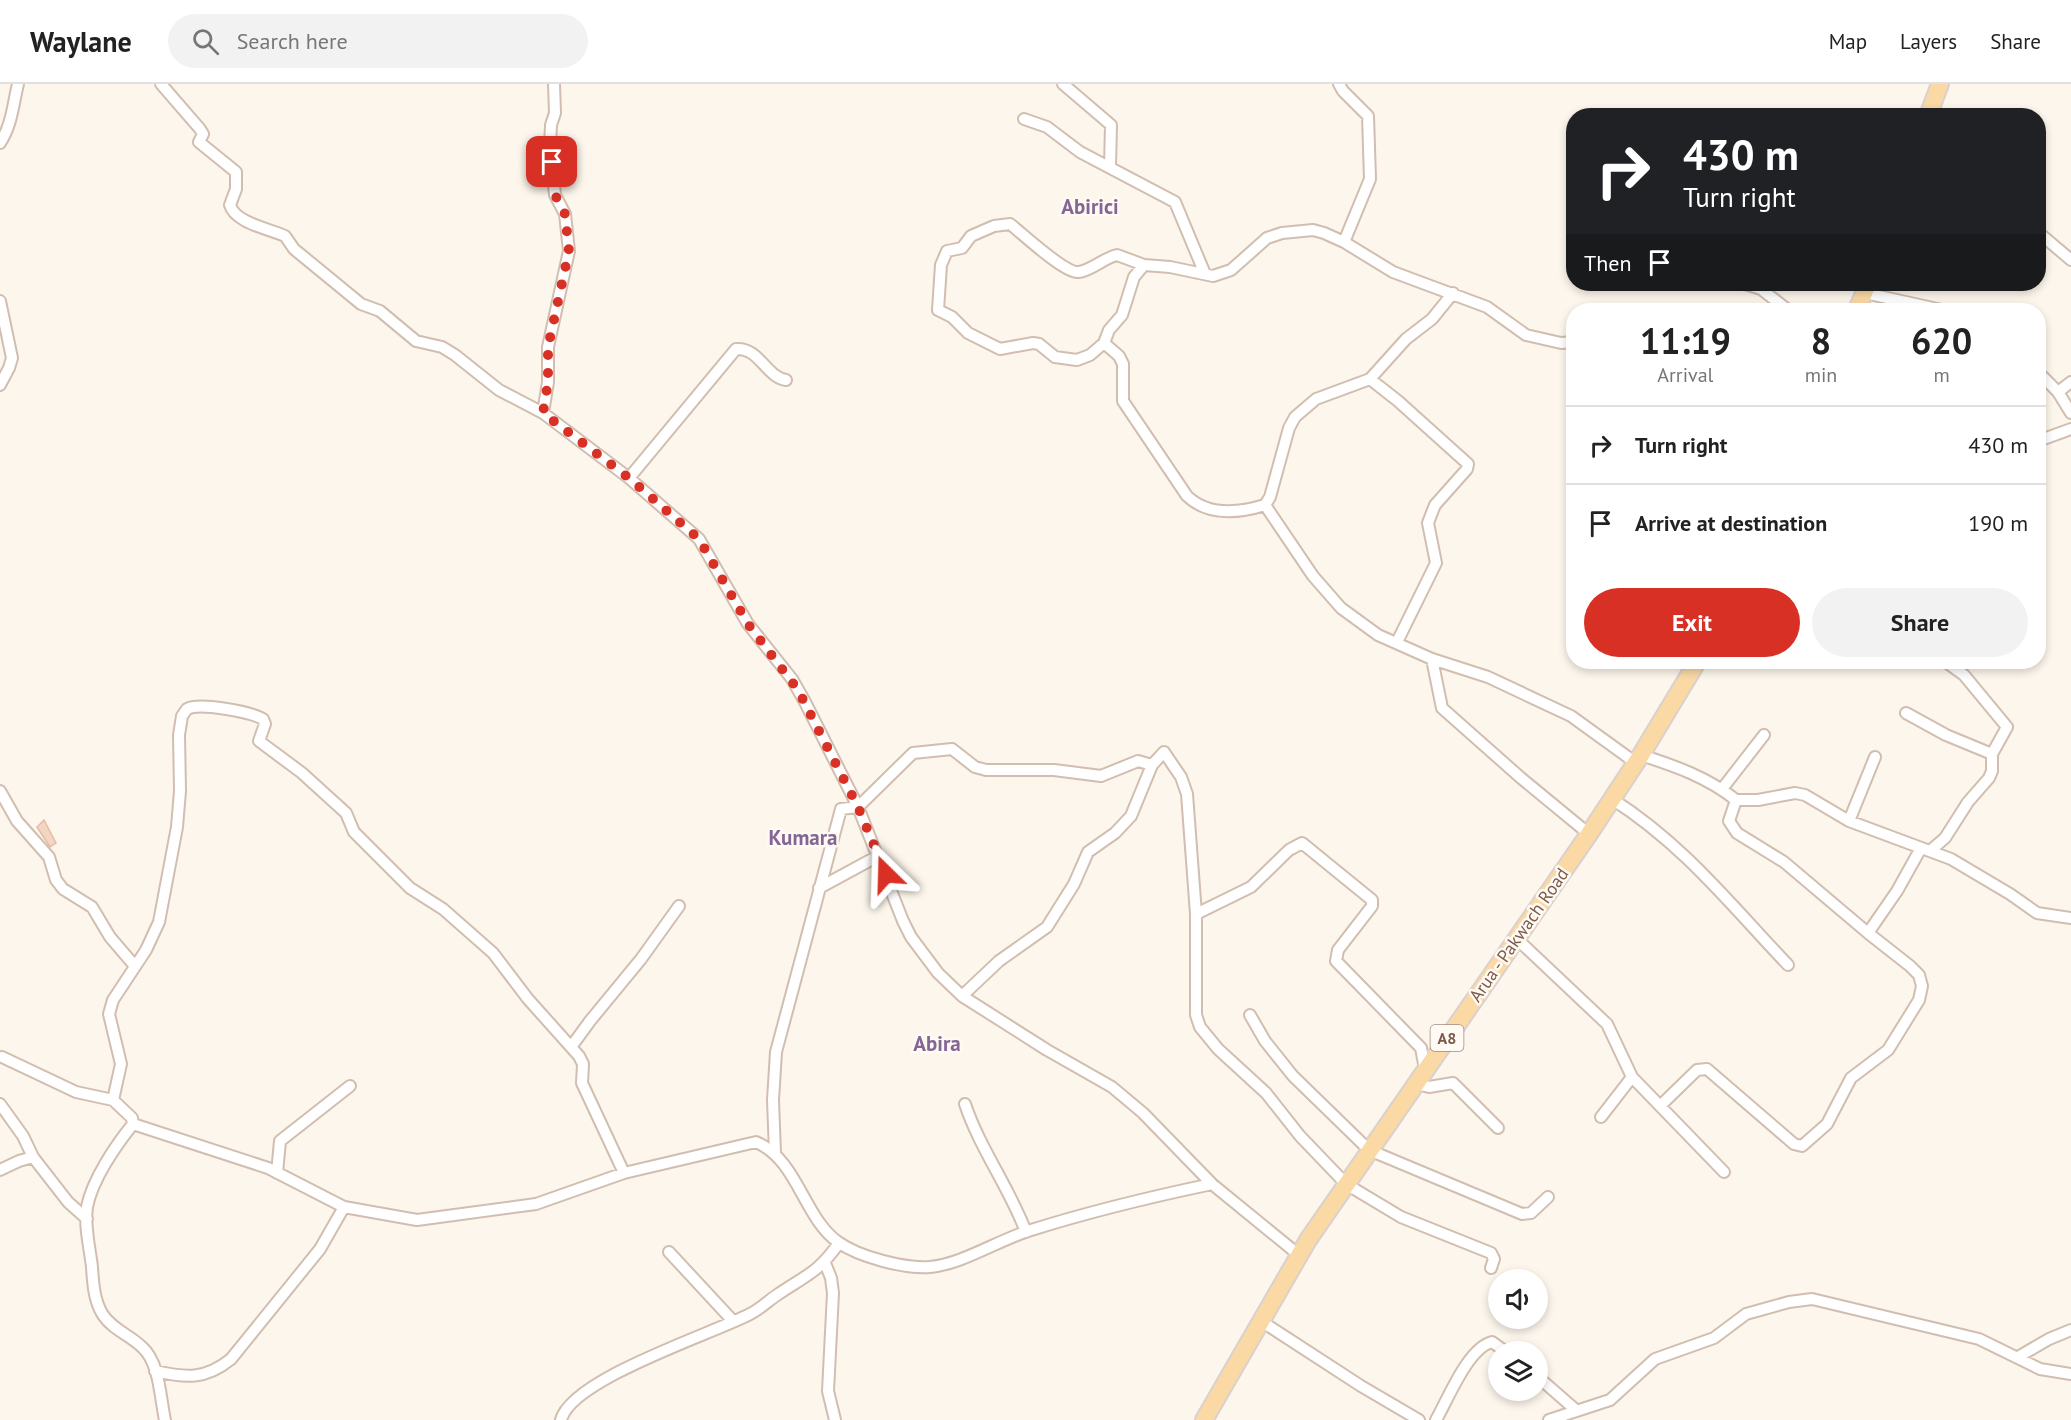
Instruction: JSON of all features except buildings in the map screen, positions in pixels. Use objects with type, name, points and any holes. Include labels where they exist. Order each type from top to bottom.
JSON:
[{"type":"main road","points":[[1931,108],[1940,84]]},
{"type":"main road","name":"Arua - Pakwach Road","points":[[1204,1420],[1299,1256],[1369,1150],[1612,799],[1693,669]]},
{"type":"street","points":[[0,143],[6,134],[14,111],[18,84]]},
{"type":"street","points":[[161,84],[200,129],[203,134],[199,142],[236,172],[236,189],[230,204],[232,211],[265,231],[285,236],[294,249],[360,304],[380,310],[417,341],[442,348],[455,355],[499,390],[543,413],[629,478],[701,541],[748,624],[798,690],[858,807],[911,937],[938,973],[962,996],[1047,1050],[1113,1087],[1143,1113],[1212,1184],[1299,1256]]},
{"type":"street","points":[[543,413],[548,382],[548,347],[569,251],[565,214],[555,195],[550,146],[551,125],[555,112],[554,84]]},
{"type":"street","points":[[1063,84],[1111,125],[1110,168]]},
{"type":"street","points":[[1339,84],[1368,116],[1370,168],[1368,187],[1344,242]]},
{"type":"street","points":[[1024,118],[1047,127],[1080,152],[1175,202],[1205,274]]},
{"type":"street","points":[[1144,265],[1134,277],[1122,315],[1109,330],[1104,343],[1090,355],[1069,360],[1055,357],[1033,343],[1000,349],[968,333],[952,317],[938,310],[938,290],[944,256],[949,250],[962,248],[971,236],[994,226],[1010,224],[1062,266],[1073,272],[1081,272],[1117,255],[1144,265],[1221,275],[1231,270],[1258,245],[1282,233],[1313,230],[1344,242],[1393,272],[1487,307],[1526,335],[1566,343]]},
{"type":"street","points":[[2046,239],[2071,260]]},
{"type":"street","points":[[1764,291],[1779,303]]},
{"type":"street","points":[[1877,291],[1918,303]]},
{"type":"street","points":[[1265,505],[1275,478],[1288,428],[1295,417],[1316,399],[1370,379],[1406,339],[1432,319],[1453,293]]},
{"type":"street","points":[[0,301],[12,358],[0,385]]},
{"type":"street","points":[[1104,343],[1119,356],[1123,364],[1123,401],[1187,496],[1199,506],[1215,512],[1252,509],[1265,505]]},
{"type":"street","points":[[629,478],[736,349],[752,352],[777,375],[786,380]]},
{"type":"street","points":[[1370,379],[1468,464],[1431,515],[1428,523],[1436,563],[1397,642]]},
{"type":"street","points":[[2046,380],[2058,392],[2071,413]]},
{"type":"street","points":[[2058,392],[2071,382]]},
{"type":"street","points":[[2046,438],[2071,429]]},
{"type":"street","points":[[1265,505],[1313,576],[1341,608],[1378,635],[1432,659],[1488,677],[1572,716],[1638,759],[1685,770],[1722,789],[1736,800],[1758,800],[1800,793],[1849,821],[1926,849],[2010,894],[2037,913],[2071,918]]},
{"type":"street","points":[[1432,659],[1443,708],[1588,834]]},
{"type":"street","points":[[1868,933],[1926,849],[1945,838],[1968,802],[1989,778],[1992,771],[1992,754],[2007,727],[1964,675],[1956,669]]},
{"type":"street","points":[[113,1100],[121,1064],[109,1014],[113,1000],[153,936],[167,881],[178,815],[179,735],[182,716],[192,707],[232,711],[263,719],[265,724],[259,741],[302,773],[346,813],[354,832],[410,888],[443,909],[506,966],[528,999],[582,1061],[582,1083],[624,1173]]},
{"type":"street","points":[[1906,713],[1946,735],[1992,754]]},
{"type":"street","points":[[1722,789],[1764,735]]},
{"type":"street","points":[[776,1153],[773,1100],[776,1052],[840,811],[858,807],[913,753],[921,751],[952,749],[975,767],[986,770],[1054,770],[1094,776],[1112,773],[1138,761],[1152,765]]},
{"type":"street","points":[[962,996],[983,974],[1047,927],[1074,884],[1089,852],[1115,833],[1131,816],[1152,765],[1164,752],[1185,786],[1196,914],[1195,1002],[1200,1028],[1225,1057],[1268,1096],[1300,1136],[1346,1184],[1401,1217],[1490,1253],[1494,1259],[1491,1268]]},
{"type":"street","points":[[1849,821],[1875,757]]},
{"type":"street","points":[[0,791],[17,821],[49,857],[56,880],[63,889],[92,907],[110,937],[134,965]]},
{"type":"street","points":[[1612,799],[1642,818],[1703,872],[1788,964]]},
{"type":"street","points":[[1660,1106],[1695,1072],[1707,1069],[1794,1144],[1802,1146],[1831,1118],[1851,1078],[1888,1050],[1919,1000],[1922,986],[1919,975],[1910,966],[1784,862],[1737,833],[1729,821],[1736,800]]},
{"type":"street","points":[[1196,914],[1251,887],[1289,850],[1302,843],[1372,900],[1372,906],[1338,950],[1336,961],[1421,1048],[1425,1069]]},
{"type":"street","points":[[819,888],[878,856]]},
{"type":"street","points":[[571,1047],[641,959],[679,906]]},
{"type":"street","points":[[1517,939],[1606,1023],[1632,1077],[1724,1172]]},
{"type":"street","points":[[1250,1016],[1265,1041],[1293,1076],[1369,1150],[1522,1214],[1533,1211],[1548,1197]]},
{"type":"street","points":[[1,1057],[76,1092],[113,1100],[132,1118],[134,1124]]},
{"type":"street","points":[[1600,1118],[1632,1077]]},
{"type":"street","points":[[1416,1084],[1429,1087],[1453,1083],[1497,1128]]},
{"type":"street","points":[[277,1173],[278,1149],[281,1140],[350,1086]]},
{"type":"street","points":[[0,1104],[33,1157],[68,1202],[87,1219]]},
{"type":"street","points":[[964,1104],[980,1142],[1016,1206],[1026,1232]]},
{"type":"street","points":[[134,1124],[210,1147],[277,1173],[344,1207],[400,1219],[437,1219],[536,1204],[624,1173],[753,1142],[776,1153],[821,1224],[839,1243],[889,1262],[929,1267],[949,1262],[1026,1232],[1115,1206],[1212,1184]]},
{"type":"street","points":[[134,1124],[120,1140],[90,1196],[87,1219],[94,1294],[98,1306],[111,1324],[143,1347],[150,1356],[165,1420]]},
{"type":"street","points":[[0,1170],[33,1157]]},
{"type":"street","points":[[155,1371],[204,1375],[225,1364],[320,1249],[344,1207]]},
{"type":"street","points":[[561,1420],[571,1402],[586,1391],[635,1364],[758,1309],[811,1275],[825,1263],[839,1243]]},
{"type":"street","points":[[669,1252],[733,1321]]},
{"type":"street","points":[[825,1263],[831,1278],[833,1293],[828,1391],[836,1420]]},
{"type":"street","points":[[1549,1420],[1600,1405],[1616,1397],[1655,1359],[1714,1338],[1738,1320],[1765,1307],[1816,1299],[1979,1339],[2040,1369],[2071,1374]]},
{"type":"street","points":[[1261,1321],[1361,1386],[1419,1420]]},
{"type":"street","points":[[2018,1357],[2049,1339],[2071,1330]]},
{"type":"street","points":[[1436,1420],[1472,1357],[1480,1347],[1488,1344]]},
{"type":"street","points":[[1548,1386],[1578,1411]]},
{"type":"district","name":"Abirici","points":[[1090,207]]},
{"type":"district","name":"Kumara","points":[[803,838]]},
{"type":"district","name":"Abira","points":[[937,1044]]},
{"type":"route","points":[[552,162],[555,195],[565,214],[564,223],[569,251],[548,347],[548,382],[543,413],[629,478],[699,539],[748,624],[792,679],[858,807],[886,874]]}]
